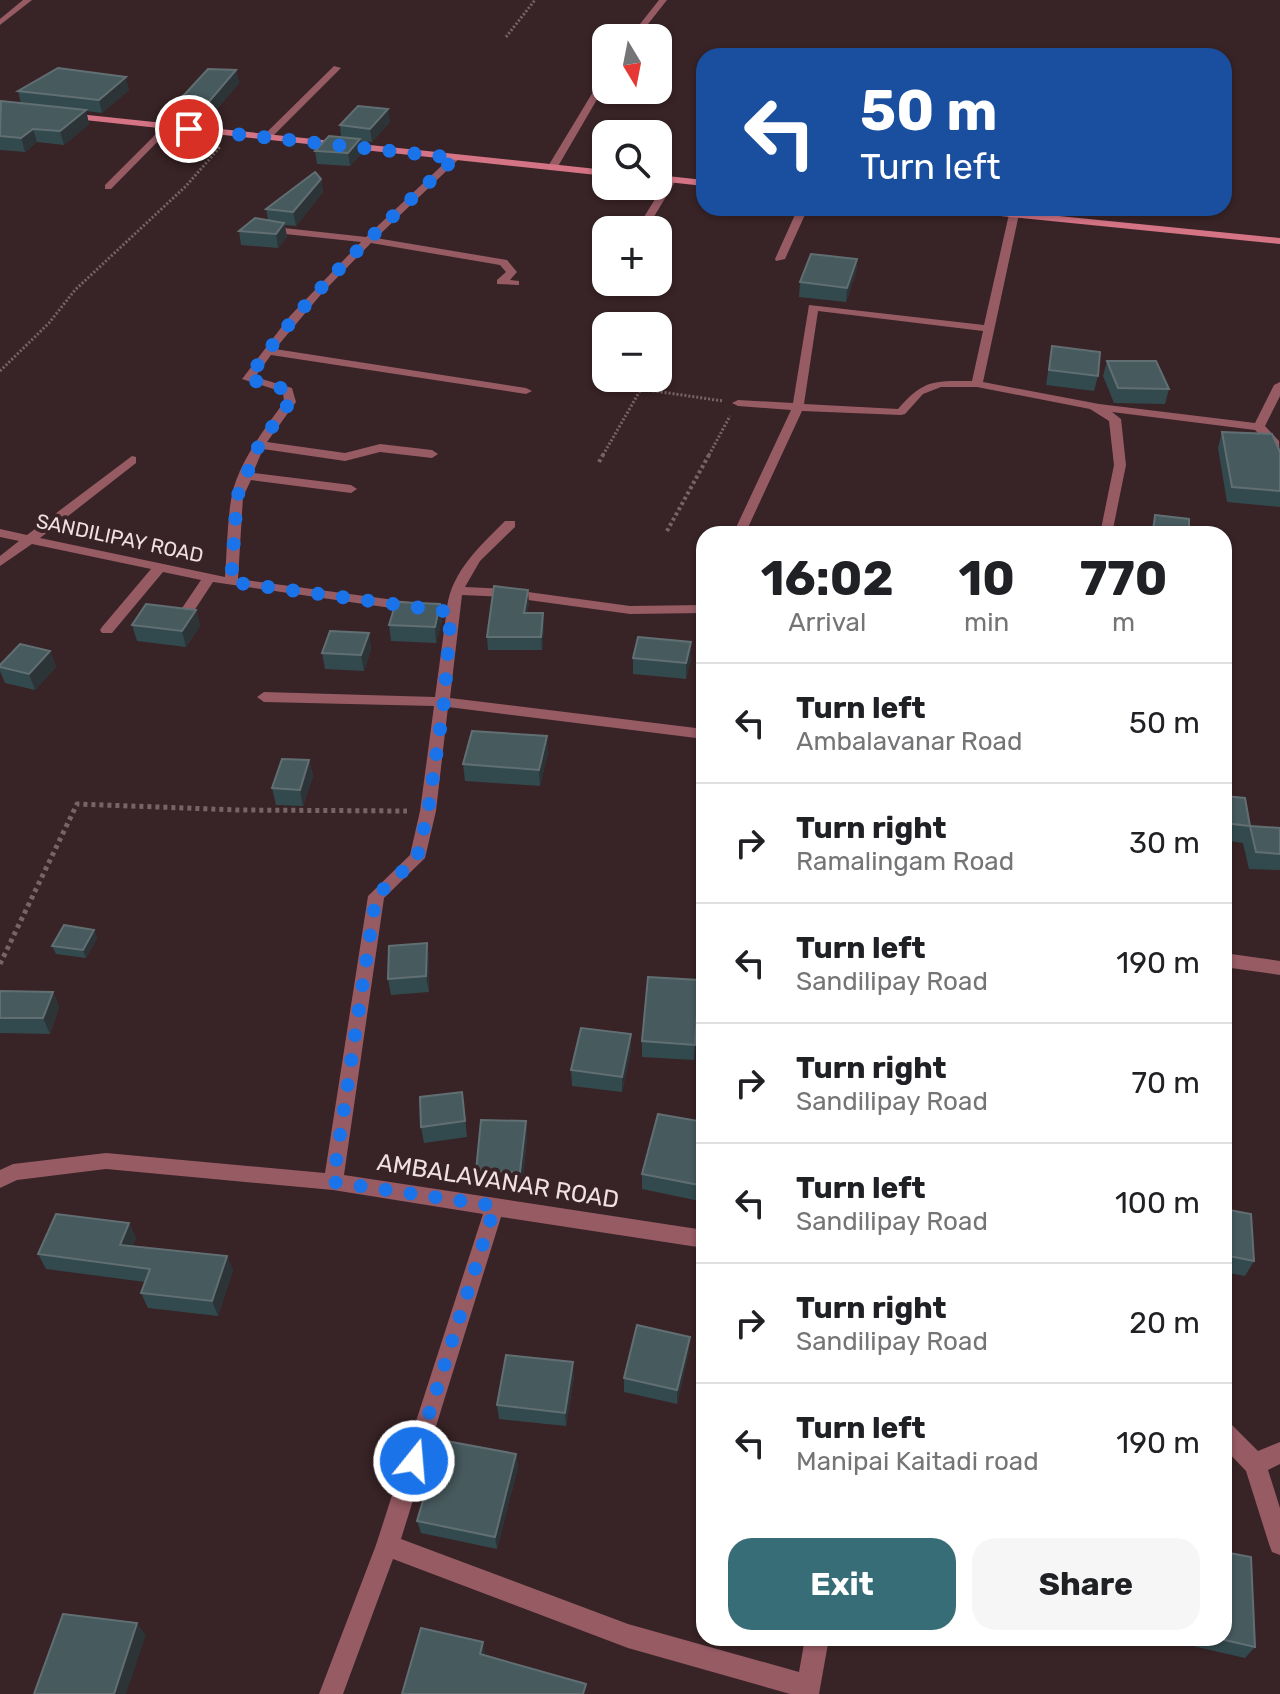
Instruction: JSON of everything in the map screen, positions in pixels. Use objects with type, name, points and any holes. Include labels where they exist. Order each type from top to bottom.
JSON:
[{"type":"main road","points":[[61,115],[592,172]]},
{"type":"main road","points":[[672,180],[696,182]]},
{"type":"main road","points":[[1034,216],[1280,241]]},
{"type":"street","points":[[0,23],[28,0]]},
{"type":"street","points":[[644,24],[663,0]]},
{"type":"street","points":[[267,137],[337,68]]},
{"type":"street","points":[[552,168],[592,101]]},
{"type":"street","points":[[108,187],[168,127]]},
{"type":"street","name":"SANDILIPAY ROAD","points":[[231,582],[237,497],[244,475],[259,445],[290,402],[288,390],[248,379],[267,351],[329,278],[455,158]]},
{"type":"street","points":[[780,259],[799,216]]},
{"type":"street","points":[[977,384],[1014,216]]},
{"type":"street","points":[[264,229],[369,240],[503,262],[512,272],[501,282],[515,283]]},
{"type":"street","points":[[743,526],[798,408],[813,307],[989,329]]},
{"type":"street","points":[[267,351],[526,391]]},
{"type":"street","points":[[738,403],[901,412],[919,392],[939,384],[977,384],[1094,406],[1259,427],[1273,441],[1280,460]]},
{"type":"street","points":[[1259,427],[1280,385]]},
{"type":"street","points":[[1094,406],[1115,419],[1120,465],[1108,526]]},
{"type":"street","points":[[259,445],[345,457],[380,448],[432,454]]},
{"type":"street","points":[[0,562],[132,460]]},
{"type":"street","points":[[244,475],[351,489]]},
{"type":"street","points":[[333,1182],[376,896],[417,858],[428,811],[456,591],[475,559],[510,524]]},
{"type":"street","name":"SANDILIPAY ROAD","points":[[0,533],[231,582],[451,612]]},
{"type":"street","points":[[107,630],[160,567]]},
{"type":"street","points":[[183,617],[209,578]]},
{"type":"street","points":[[456,591],[507,593],[630,610],[696,609]]},
{"type":"street","points":[[264,697],[444,702],[696,733]]},
{"type":"street","points":[[1232,961],[1280,968]]},
{"type":"street","name":"AMBALAVANAR ROAD","points":[[0,1180],[13,1172],[106,1161],[333,1182],[696,1238]]},
{"type":"street","points":[[331,1694],[387,1545],[495,1206]]},
{"type":"street","points":[[1232,1441],[1255,1464],[1280,1544]]},
{"type":"street","points":[[1255,1464],[1280,1453]]},
{"type":"street","points":[[387,1545],[628,1636],[808,1691],[816,1646]]},
{"type":"path","points":[[506,37],[535,0]]},
{"type":"path","points":[[0,371],[49,323],[75,290],[186,186],[231,134]]},
{"type":"path","points":[[599,462],[641,389],[738,403],[667,531]]},
{"type":"path","points":[[0,964],[77,804],[238,810],[428,811]]},
{"type":"building","points":[[58,68],[126,77],[99,100],[18,91]]},
{"type":"building","points":[[208,69],[236,70],[202,110],[173,107]]},
{"type":"building","points":[[1,101],[86,110],[60,131],[33,129],[21,138],[0,136]]},
{"type":"building","points":[[358,106],[388,109],[370,129],[340,125]]},
{"type":"building","points":[[329,136],[360,139],[348,153],[315,151]]},
{"type":"building","points":[[315,172],[321,179],[293,212],[266,209]]},
{"type":"building","points":[[255,218],[284,223],[276,234],[239,231]]},
{"type":"building","points":[[811,254],[857,259],[847,288],[800,282]]},
{"type":"building","points":[[1052,346],[1100,352],[1098,376],[1049,370]]},
{"type":"building","points":[[1107,361],[1156,361],[1169,389],[1118,388]]},
{"type":"building","points":[[1222,432],[1272,434],[1280,452],[1280,491],[1232,487]]},
{"type":"building","points":[[1155,515],[1189,519],[1189,526],[1154,526]]},
{"type":"building","points":[[494,586],[528,590],[524,613],[543,613],[541,637],[487,637]]},
{"type":"building","points":[[396,602],[440,604],[435,627],[389,625]]},
{"type":"building","points":[[146,604],[196,610],[182,631],[132,625]]},
{"type":"building","points":[[330,631],[369,633],[361,655],[322,653]]},
{"type":"building","points":[[638,637],[691,642],[686,663],[633,658]]},
{"type":"building","points":[[20,644],[50,651],[29,674],[0,667]]},
{"type":"building","points":[[472,731],[547,736],[539,770],[463,764]]},
{"type":"building","points":[[282,759],[309,760],[300,790],[272,788]]},
{"type":"building","points":[[1232,797],[1245,798],[1250,826],[1232,824]]},
{"type":"building","points":[[1250,826],[1280,828],[1280,854],[1256,852]]},
{"type":"building","points":[[64,925],[94,930],[83,950],[52,946]]},
{"type":"building","points":[[427,943],[426,976],[388,979],[389,946]]},
{"type":"building","points":[[648,977],[696,980],[695,1045],[642,1041]]},
{"type":"building","points":[[0,991],[53,992],[43,1018],[0,1018]]},
{"type":"building","points":[[581,1028],[631,1034],[622,1077],[571,1070]]},
{"type":"building","points":[[462,1092],[465,1121],[421,1127],[420,1097]]},
{"type":"building","points":[[658,1114],[696,1121],[696,1184],[642,1174]]},
{"type":"building","points":[[481,1120],[526,1121],[520,1172],[476,1171]]},
{"type":"building","points":[[1232,1210],[1251,1214],[1254,1261],[1232,1257]]},
{"type":"building","points":[[56,1214],[129,1223],[120,1245],[227,1256],[212,1301],[141,1293],[150,1269],[38,1254]]},
{"type":"building","points":[[637,1325],[690,1337],[677,1390],[624,1378]]},
{"type":"building","points":[[506,1355],[573,1362],[565,1413],[497,1405]]},
{"type":"building","points":[[441,1440],[516,1454],[495,1537],[417,1521]]},
{"type":"building","points":[[1232,1553],[1251,1557],[1255,1647],[1232,1642]]},
{"type":"building","points":[[63,1614],[137,1623],[114,1694],[34,1694]]},
{"type":"building","points":[[421,1628],[483,1642],[480,1654],[586,1684],[583,1694],[402,1694]]},
{"type":"route","points":[[189,129],[455,158],[329,278],[267,351],[248,379],[288,390],[290,402],[259,445],[244,475],[237,497],[231,582],[451,612],[444,702],[428,811],[417,858],[376,896],[333,1182],[495,1206],[414,1461]]}]
